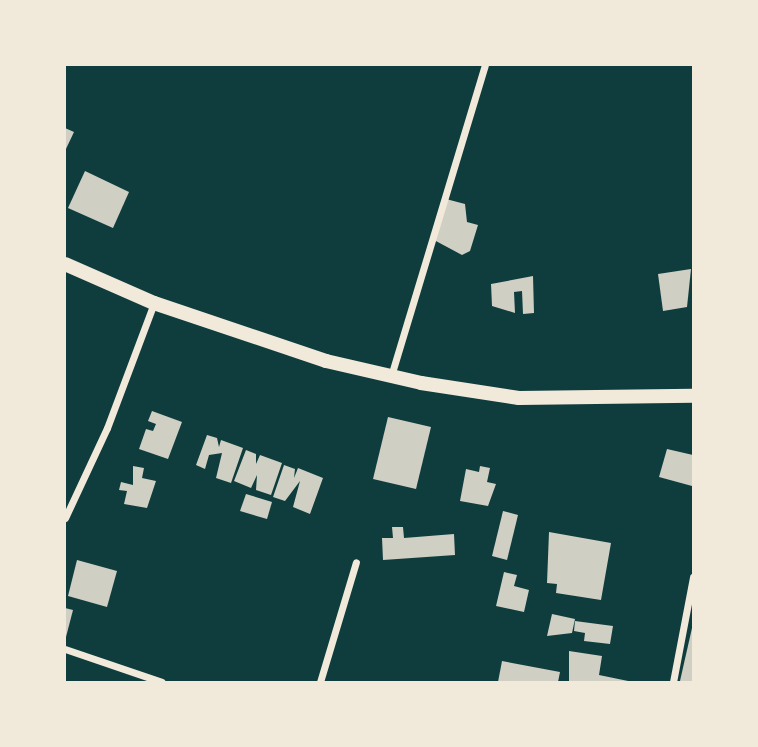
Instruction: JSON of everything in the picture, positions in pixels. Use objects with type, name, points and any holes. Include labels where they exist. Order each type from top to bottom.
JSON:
[{"type":"main road","points":[[65,264],[154,303],[391,376],[519,398],[693,396]]},
{"type":"street","points":[[391,376],[485,65]]},
{"type":"street","points":[[65,518],[107,428],[154,303]]},
{"type":"street","points":[[320,682],[356,562]]},
{"type":"street","points":[[673,682],[693,577]]},
{"type":"street","points":[[65,649],[162,682]]},
{"type":"building","points":[[65,128],[74,132],[65,151]]},
{"type":"building","points":[[85,171],[129,192],[113,228],[68,208]]},
{"type":"building","points":[[446,199],[465,204],[467,222],[478,225],[470,251],[462,255],[434,240]]},
{"type":"building","points":[[691,269],[687,307],[663,311],[658,274]]},
{"type":"building","points":[[533,276],[534,313],[523,314],[522,291],[514,292],[515,313],[492,306],[491,284]]},
{"type":"building","points":[[152,411],[182,422],[168,459],[139,449],[146,429],[153,431],[156,424],[148,421]]},
{"type":"building","points":[[388,417],[431,427],[416,489],[373,479]]},
{"type":"building","points":[[207,435],[217,438],[219,447],[221,440],[243,448],[231,483],[216,478],[222,453],[209,455],[205,469],[196,465]]},
{"type":"building","points":[[667,449],[693,455],[692,486],[659,477]]},
{"type":"building","points":[[246,450],[256,454],[256,464],[260,455],[282,463],[271,495],[256,490],[257,475],[251,488],[234,481]]},
{"type":"building","points":[[284,465],[295,469],[294,478],[298,468],[323,478],[310,514],[293,507],[300,481],[285,501],[273,497]]},
{"type":"building","points":[[133,466],[144,468],[142,478],[156,481],[147,508],[124,504],[127,491],[119,490],[121,482],[133,485]]},
{"type":"building","points":[[480,466],[490,468],[487,482],[496,484],[488,506],[460,501],[466,469],[479,472]]},
{"type":"building","points":[[246,494],[272,502],[267,519],[240,511]]},
{"type":"building","points":[[503,511],[518,515],[507,560],[492,556]]},
{"type":"building","points":[[392,527],[403,527],[404,538],[454,534],[455,555],[383,560],[382,538],[393,538]]},
{"type":"building","points":[[549,532],[611,543],[601,600],[556,593],[557,584],[547,583]]},
{"type":"building","points":[[77,560],[117,571],[107,607],[68,596]]},
{"type":"building","points":[[504,572],[517,575],[514,586],[529,590],[524,612],[496,606]]},
{"type":"building","points":[[65,608],[73,610],[66,637],[65,637]]},
{"type":"building","points":[[552,614],[575,619],[572,633],[547,636]]},
{"type":"building","points":[[575,621],[613,626],[610,644],[584,641],[585,633],[574,631]]},
{"type":"building","points":[[692,628],[693,682],[680,681]]},
{"type":"building","points":[[569,651],[602,656],[599,675],[633,682],[569,682]]},
{"type":"building","points":[[502,661],[560,672],[558,682],[498,682]]}]
